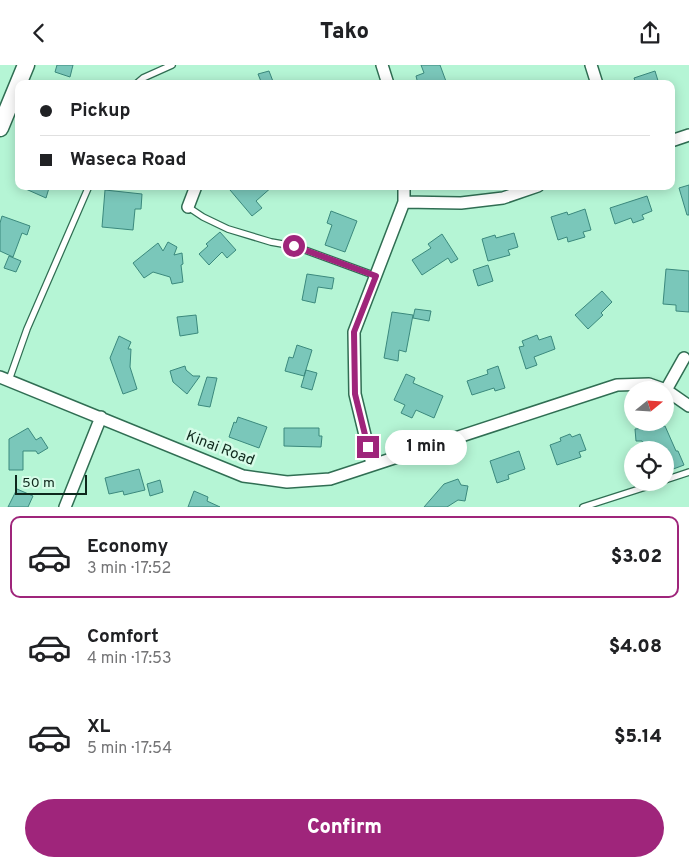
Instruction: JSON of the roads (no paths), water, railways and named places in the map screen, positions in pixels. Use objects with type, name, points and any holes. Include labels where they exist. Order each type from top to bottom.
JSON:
[{"type":"main road","points":[[20,80],[26,65]]},
{"type":"main road","points":[[0,128],[15,92]]},
{"type":"street","points":[[382,65],[387,80]]},
{"type":"street","points":[[591,65],[596,80]]},
{"type":"street","points":[[675,140],[689,135]]},
{"type":"street","points":[[188,207],[194,190]]},
{"type":"street","points":[[372,464],[355,394],[354,332],[404,202],[404,190]]},
{"type":"street","points":[[404,202],[461,203],[503,198],[526,190]]},
{"type":"street","points":[[671,381],[684,358]]},
{"type":"street","name":"Kinai Road","points":[[5,378],[243,476],[287,483],[330,479],[617,385],[624,385]]},
{"type":"street","name":"Kinai Road","points":[[674,396],[689,406]]},
{"type":"street","points":[[68,506],[100,417]]},
{"type":"lane","points":[[142,80],[172,65]]},
{"type":"lane","points":[[5,378],[87,190]]},
{"type":"lane","points":[[188,207],[203,217],[228,229],[294,246],[376,276]]},
{"type":"lane","points":[[674,477],[689,472]]},
{"type":"lane","points":[[584,507],[633,491]]}]
